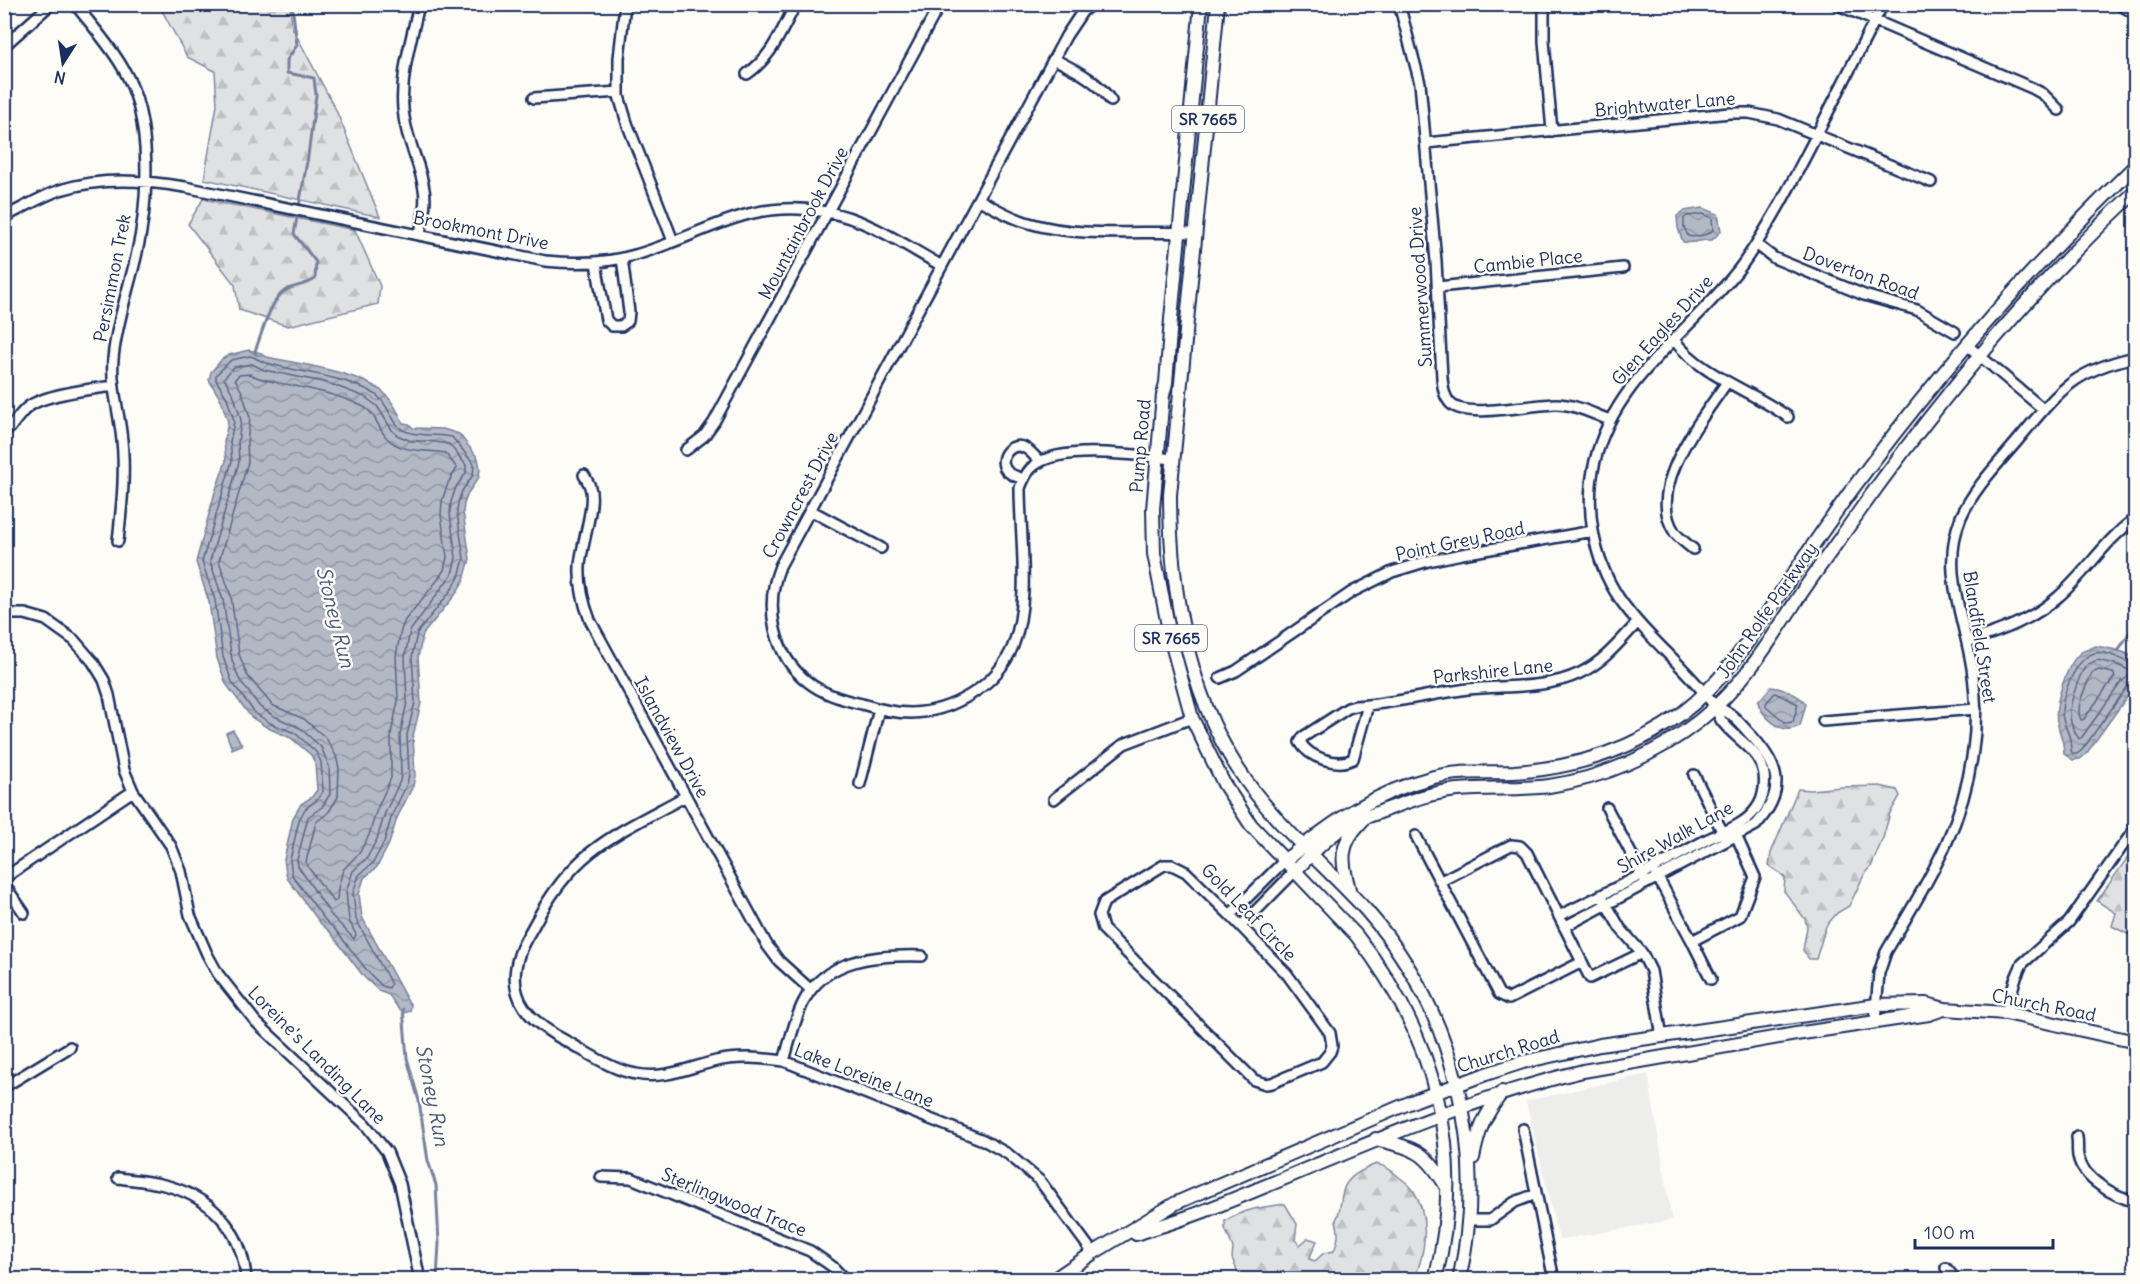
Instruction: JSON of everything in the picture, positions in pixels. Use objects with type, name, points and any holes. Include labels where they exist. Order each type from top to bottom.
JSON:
[{"type":"main road","name":"Pump Road","points":[[1201,4],[1157,458],[1153,509],[1154,554],[1169,633],[1192,718],[1210,757],[1238,807],[1251,825],[1294,872]]},
{"type":"main road","name":"Pump Road","points":[[1218,4],[1170,495],[1172,561],[1192,662],[1214,724],[1237,767],[1274,816],[1307,850]]},
{"type":"main road","name":"John Rolfe Parkway","points":[[1307,850],[1327,827],[1358,807],[1395,791],[1435,777],[1470,772],[1541,770],[1606,754],[1643,738],[1666,724],[1705,694],[1727,671],[1749,642],[1781,592],[1865,473],[1967,345],[2064,238],[2136,165]]},
{"type":"main road","name":"John Rolfe Parkway","points":[[1307,850],[1353,821],[1399,803],[1440,792],[1532,788],[1571,782],[1625,764],[1656,750],[1685,732],[1716,707],[1748,672],[1862,507],[1910,442],[1979,356],[2094,231],[2136,191]]},
{"type":"main road","points":[[1350,894],[1344,869],[1343,852],[1349,836],[1365,818]]},
{"type":"main road","points":[[1284,861],[1307,850]]},
{"type":"main road","points":[[1307,850],[1294,872],[1356,935],[1389,980],[1418,1038],[1436,1092],[1444,1132],[1448,1188],[1446,1220],[1436,1280]]},
{"type":"main road","points":[[1307,850],[1350,894],[1393,945],[1421,990],[1445,1043],[1457,1085],[1462,1106],[1470,1174]]},
{"type":"main road","name":"Church Road","points":[[1053,1280],[1176,1203],[1302,1148],[1436,1092],[1486,1074],[1600,1045],[1876,1005],[1926,1005],[1946,1009],[2006,1013],[2136,1042]]},
{"type":"main road","name":"Church Road","points":[[1112,1242],[1207,1210],[1376,1139],[1502,1092],[1583,1071],[1929,1014],[1946,1009]]},
{"type":"main road","points":[[1459,1280],[1468,1220],[1470,1174],[1478,1131],[1502,1092]]},
{"type":"main road","points":[[1376,1139],[1418,1151],[1437,1170],[1448,1188]]},
{"type":"street","points":[[4,46],[51,4]]},
{"type":"street","name":"Persimmon Trek","points":[[75,4],[115,55],[134,91],[146,139],[140,238],[116,339],[113,362],[123,459],[122,508],[118,541]]},
{"type":"street","points":[[419,4],[404,73],[403,108],[407,136],[424,189],[425,201],[420,235]]},
{"type":"street","points":[[625,4],[619,58],[619,92],[627,123],[673,241]]},
{"type":"street","points":[[747,74],[769,55],[796,4]]},
{"type":"street","name":"Mountainbrook Drive","points":[[686,450],[704,436],[714,422],[940,4]]},
{"type":"street","name":"Crowncrest Drive","points":[[1023,479],[1020,488],[1022,612],[1014,644],[986,683],[948,706],[926,712],[911,713],[879,709],[833,696],[807,682],[788,660],[778,642],[772,612],[773,590],[780,566],[1054,59],[1074,24],[1090,4]]},
{"type":"street","name":"Summerwood Drive","points":[[1399,4],[1420,83],[1444,393],[1452,406],[1471,412],[1566,405],[1610,420]]},
{"type":"street","points":[[1544,4],[1544,41],[1552,131]]},
{"type":"street","points":[[1836,4],[2032,88],[2043,94],[2059,110]]},
{"type":"street","name":"Glen Eagles Drive","points":[[1716,707],[1638,622],[1619,598],[1605,572],[1593,531],[1591,491],[1594,465],[1610,420],[1632,385],[1722,289],[1756,244],[1785,196],[1883,4]]},
{"type":"street","points":[[2118,4],[2136,14]]},
{"type":"street","points":[[1054,59],[1095,82],[1103,88],[1111,101]]},
{"type":"street","points":[[534,98],[619,92]]},
{"type":"street","name":"Brightwater Lane","points":[[1426,143],[1749,113],[1778,119],[1931,182]]},
{"type":"street","name":"Brookmont Drive","points":[[4,217],[59,191],[113,180],[145,181],[545,261],[596,263],[622,258],[761,210],[785,208],[828,212],[864,224],[942,266]]},
{"type":"street","points":[[978,199],[1017,219],[1054,229],[1196,233]]},
{"type":"street","name":"Doverton Road","points":[[1756,244],[1774,258],[1864,295],[1917,310],[1955,332]]},
{"type":"street","points":[[596,263],[606,320],[612,326],[621,326],[627,321],[629,312],[622,258]]},
{"type":"street","name":"Cambie Place","points":[[1437,287],[1623,268]]},
{"type":"street","points":[[1674,340],[1688,356],[1727,382],[1772,405],[1788,417]]},
{"type":"street","points":[[1967,345],[2043,409]]},
{"type":"street","name":"Blandfield Street","points":[[1875,1022],[1879,973],[1886,952],[1943,854],[1963,803],[1974,747],[1976,709],[1972,668],[1952,576],[1952,559],[1958,525],[1976,492],[2054,396],[2074,379],[2091,369],[2136,357]]},
{"type":"street","points":[[1693,549],[1679,538],[1670,523],[1669,484],[1682,450],[1727,382]]},
{"type":"street","points":[[10,429],[26,408],[35,402],[85,390],[114,386]]},
{"type":"street","points":[[1040,462],[1024,447],[1015,446],[1007,451],[1003,459],[1008,472],[1023,479],[1035,465],[1058,457],[1084,454],[1127,454],[1174,459]]},
{"type":"street","name":"Islandview Drive","points":[[584,475],[591,489],[591,503],[579,579],[585,606],[595,632],[767,945],[779,961],[811,990]]},
{"type":"street","points":[[810,510],[881,548]]},
{"type":"street","points":[[1966,642],[2014,626],[2042,611],[2075,580],[2102,548],[2136,518]]},
{"type":"street","name":"Point Grey Road","points":[[1220,678],[1236,671],[1352,592],[1392,572],[1428,561],[1593,531]]},
{"type":"street","name":"Loreine's Landing Lane","points":[[4,614],[24,614],[46,620],[74,640],[93,662],[104,680],[109,695],[124,770],[133,791],[171,846],[181,871],[190,915],[218,974],[256,1022],[365,1124],[387,1152],[400,1184],[420,1280]]},
{"type":"street","name":"Parkshire Lane","points":[[1368,705],[1353,759],[1343,764],[1332,763],[1305,750],[1301,745],[1303,737],[1348,708],[1469,689],[1563,681],[1603,659],[1638,622]]},
{"type":"street","name":"Shire Walk Lane","points":[[1564,927],[1604,900],[1734,831],[1756,810],[1763,793],[1764,780],[1761,764],[1721,720],[1716,707]]},
{"type":"street","points":[[860,784],[879,709]]},
{"type":"street","points":[[1823,721],[1976,709]]},
{"type":"street","points":[[1054,799],[1124,744],[1192,718]]},
{"type":"street","points":[[1694,775],[1725,836]]},
{"type":"street","points":[[4,878],[133,791]]},
{"type":"street","name":"Lake Loreine Lane","points":[[686,796],[620,832],[591,852],[573,868],[552,893],[519,954],[515,977],[520,1001],[530,1017],[541,1027],[608,1064],[638,1075],[665,1075],[735,1058],[752,1057],[784,1061],[983,1140],[1008,1154],[1040,1181],[1093,1253]]},
{"type":"street","points":[[1606,808],[1645,879]]},
{"type":"street","points":[[2006,1013],[2022,964],[2069,922],[2136,827]]},
{"type":"street","points":[[1692,941],[1740,916],[1744,909],[1755,877],[1734,831]]},
{"type":"street","points":[[1416,836],[1499,994],[1509,999],[1582,962]]},
{"type":"street","points":[[1441,881],[1511,845],[1520,846],[1527,853],[1590,978],[1642,953]]},
{"type":"street","points":[[1230,915],[1284,861]]},
{"type":"street","name":"Gold Leaf Circle","points":[[1172,865],[1186,872],[1241,926],[1301,991],[1332,1039],[1330,1052],[1322,1062],[1266,1084],[1254,1080],[1103,929],[1099,915],[1104,902],[1110,897],[1157,868],[1172,865]]},
{"type":"street","points":[[1241,926],[1294,872]]},
{"type":"street","points":[[1655,873],[1711,979]]},
{"type":"street","points":[[4,884],[24,913]]},
{"type":"street","points":[[1604,900],[1620,928],[1642,953],[1651,971],[1662,1036]]},
{"type":"street","name":"Shire Walk Lane","points":[[1559,916],[1604,900]]},
{"type":"street","points":[[784,1061],[802,1004],[811,990],[826,976],[852,962],[876,956],[922,956]]},
{"type":"street","points":[[4,1087],[70,1047]]},
{"type":"street","points":[[1523,1129],[1554,1280]]},
{"type":"street","points":[[2077,1137],[2078,1157],[2091,1177],[2109,1191],[2136,1202]]},
{"type":"street","name":"Sterlingwood Trace","points":[[601,1177],[631,1179],[810,1251],[833,1267],[845,1280]]},
{"type":"street","points":[[118,1178],[171,1187],[191,1194],[215,1210],[229,1226],[239,1246],[246,1280]]},
{"type":"street","points":[[1468,1220],[1490,1220],[1515,1202],[1536,1194]]},
{"type":"street","points":[[1946,1268],[1956,1280]]},
{"type":"shaded area","points":[[1648,1074],[1672,1220],[1559,1240],[1526,1101]]},
{"type":"green space","points":[[159,5],[290,5],[292,27],[336,110],[380,217],[204,179],[217,105],[215,71],[187,57]]},
{"type":"green space","points":[[203,199],[355,230],[380,286],[378,304],[288,326],[239,310],[235,285],[188,224]]},
{"type":"green space","points":[[1880,786],[1897,790],[1900,796],[1890,813],[1883,838],[1871,867],[1864,875],[1849,906],[1837,913],[1826,926],[1816,959],[1809,959],[1803,950],[1807,927],[1805,919],[1784,891],[1785,878],[1769,866],[1771,853],[1798,789]]},
{"type":"green space","points":[[2135,847],[2135,938],[2112,926],[2116,913],[2097,901]]},
{"type":"green space","points":[[1376,1164],[1388,1169],[1410,1186],[1422,1211],[1423,1246],[1414,1279],[1282,1280],[1277,1274],[1254,1279],[1240,1278],[1232,1258],[1233,1248],[1225,1228],[1225,1221],[1247,1211],[1285,1204],[1297,1224],[1295,1240],[1300,1245],[1308,1238],[1317,1241],[1309,1259],[1315,1261],[1324,1253],[1334,1251],[1336,1247],[1338,1228],[1336,1220],[1348,1181],[1356,1174]]},
{"type":"water","points":[[1703,208],[1718,214],[1721,231],[1712,240],[1683,242],[1677,216],[1684,211]]},
{"type":"water","points":[[249,350],[262,353],[267,357],[344,374],[372,385],[389,398],[403,423],[413,428],[443,429],[459,434],[478,458],[479,477],[468,493],[463,512],[470,559],[464,580],[455,595],[423,634],[418,657],[421,703],[413,736],[415,776],[413,786],[397,818],[389,844],[377,867],[364,878],[359,894],[362,917],[411,1005],[410,1011],[405,1013],[398,1008],[389,995],[379,991],[364,977],[287,878],[284,860],[293,818],[301,804],[312,797],[317,790],[315,763],[311,755],[291,738],[268,728],[251,717],[226,684],[217,658],[209,602],[196,562],[226,461],[224,442],[228,422],[221,400],[209,380],[211,372],[222,359]]},
{"type":"water","points":[[2096,646],[2122,652],[2135,659],[2135,686],[2086,754],[2080,759],[2073,760],[2064,754],[2058,726],[2057,705],[2066,676],[2074,660],[2081,653]]},
{"type":"water","points":[[1771,687],[1790,692],[1806,704],[1800,726],[1790,729],[1782,728],[1765,715],[1758,702]]},
{"type":"water","points":[[233,730],[242,745],[232,749],[226,733]]},
{"type":"waterway","name":"Stoney Run","points":[[256,354],[264,326],[277,299],[288,289],[315,279],[316,262],[294,234],[316,95],[314,78],[287,73],[287,60],[297,45],[292,4]]},
{"type":"waterway","points":[[2118,651],[2136,622]]},
{"type":"waterway","name":"Stoney Run","points":[[403,1009],[407,1058],[419,1101],[428,1161],[436,1185],[439,1243],[437,1280]]}]
